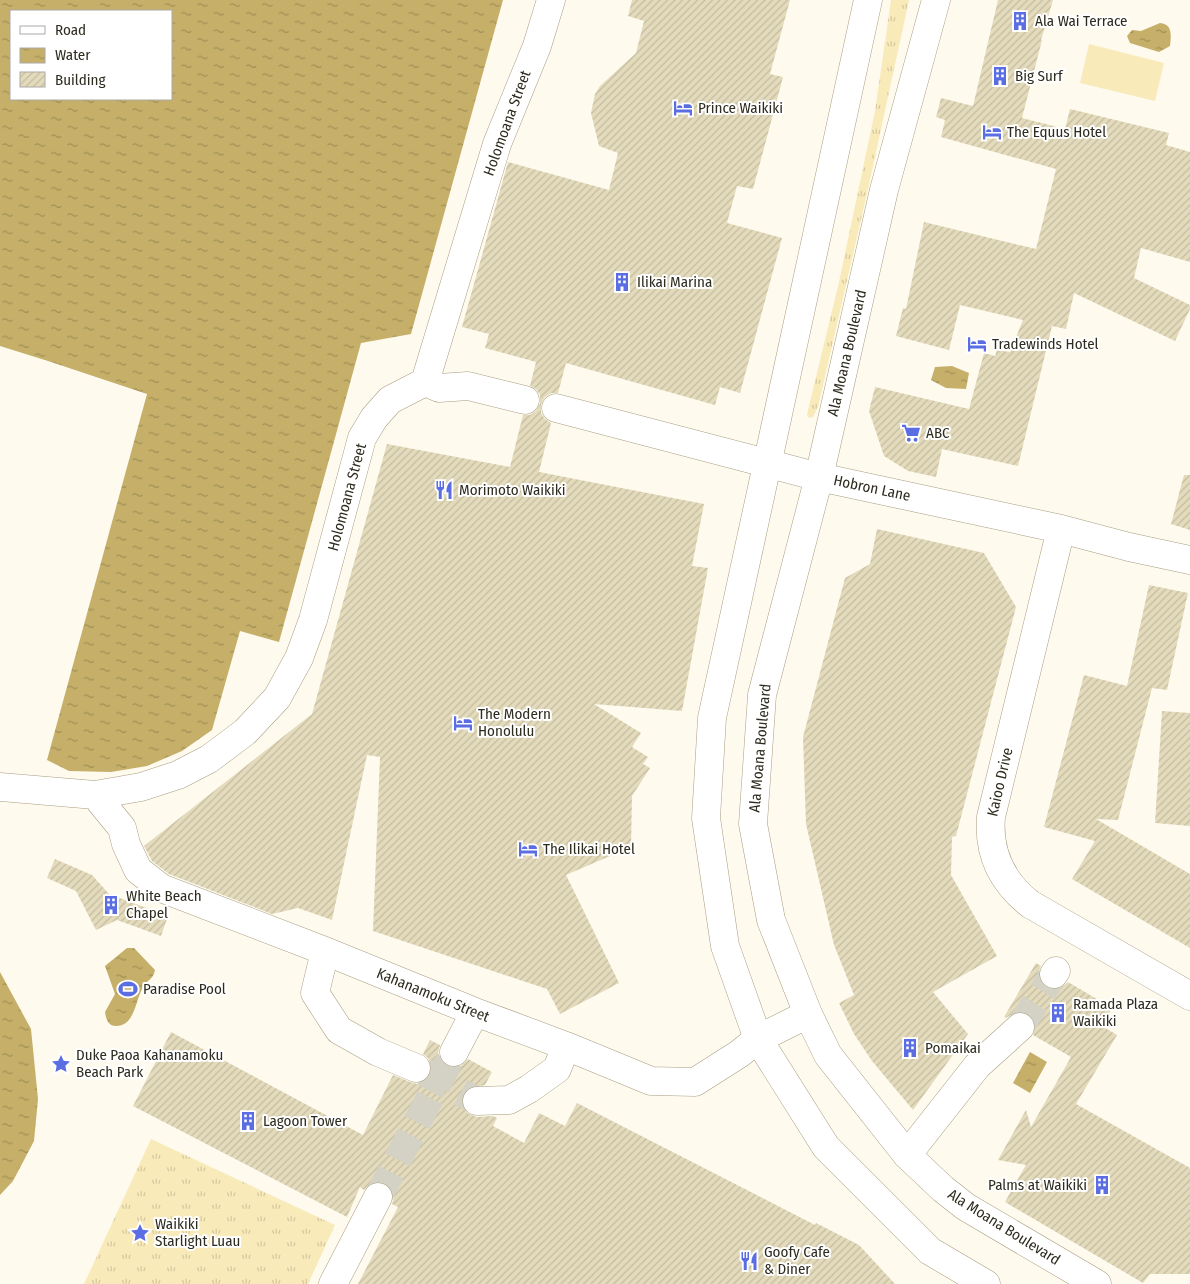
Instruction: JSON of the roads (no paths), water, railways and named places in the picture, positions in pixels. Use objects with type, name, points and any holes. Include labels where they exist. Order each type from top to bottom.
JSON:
[{"type":"main road","name":"Holomoana Street","points":[[0,786],[95,795],[141,787],[178,775],[209,759],[245,732],[277,698],[299,658],[313,620],[362,438],[374,418],[390,400],[425,382],[496,144],[536,46],[551,0]]},
{"type":"main road","points":[[868,0],[712,718],[706,818],[725,946],[758,1039],[826,1147],[930,1250],[970,1280]]},
{"type":"main road","name":"Ala Moana Boulevard","points":[[936,0],[884,190],[819,477],[762,695],[753,824],[771,920],[808,1014],[828,1055],[907,1155],[943,1189],[966,1207],[1097,1284]]},
{"type":"main road","points":[[425,382],[439,388],[468,386],[526,400]]},
{"type":"main road","name":"Hobron Lane","points":[[556,408],[819,477],[1061,529],[1190,560]]},
{"type":"main road","name":"Kaioo Drive","points":[[1061,529],[992,817],[991,837],[995,857],[1008,883],[1030,904],[1190,996]]},
{"type":"main road","points":[[122,828],[141,787]]},
{"type":"main road","name":"Kahanamoku Street","points":[[95,795],[122,828],[126,844],[138,870],[161,888],[651,1081],[695,1082],[739,1054],[758,1039],[808,1014]]},
{"type":"main road","points":[[325,951],[316,993],[339,1030],[378,1052],[416,1068]]},
{"type":"main road","points":[[454,1052],[475,1012]]},
{"type":"main road","points":[[907,1155],[977,1066],[1020,1026]]},
{"type":"main road","points":[[478,1101],[508,1100],[529,1089],[557,1069],[566,1046]]},
{"type":"main road","points":[[333,1284],[378,1197]]},
{"type":"water","points":[[0,0],[503,0],[411,334],[361,343],[279,642],[240,631],[212,730],[182,751],[147,766],[111,772],[69,771],[47,760],[147,394],[0,346]]},
{"type":"water","points":[[1160,23],[1169,28],[1171,35],[1170,46],[1159,52],[1130,43],[1127,36],[1132,30],[1141,31]]},
{"type":"water","points":[[952,366],[969,373],[966,389],[946,388],[931,380],[935,367]]},
{"type":"water","name":"Paradise Pool","points":[[127,948],[134,948],[155,970],[153,976],[141,991],[128,1021],[123,1025],[113,1026],[108,1022],[105,1012],[115,994],[105,966]]},
{"type":"water","points":[[0,972],[31,1029],[38,1099],[34,1141],[13,1181],[0,1195]]},
{"type":"water","points":[[1030,1052],[1047,1062],[1030,1093],[1013,1083]]},
{"type":"tunnel","points":[[1020,1027],[1054,974]]},
{"type":"tunnel","points":[[378,1197],[454,1052]]},
{"type":"tunnel","points":[[424,1072],[477,1101]]},
{"type":"place","name":"Ala Wai Terrace","points":[[1020,21]]},
{"type":"place","name":"Big Surf","points":[[1000,76]]},
{"type":"place","name":"Prince Waikiki","points":[[683,108]]},
{"type":"place","name":"The Equus Hotel","points":[[992,132]]},
{"type":"place","name":"Ilikai Marina","points":[[622,282]]},
{"type":"place","name":"Tradewinds Hotel","points":[[977,344]]},
{"type":"place","name":"ABC","points":[[911,433]]},
{"type":"place","name":"Morimoto Waikiki","points":[[444,490]]},
{"type":"place","name":"The Modern Honolulu","points":[[463,723]]},
{"type":"place","name":"The Ilikai Hotel","points":[[528,849]]},
{"type":"place","name":"White Beach Chapel","points":[[111,905]]},
{"type":"place","name":"Paradise Pool","points":[[128,989]]},
{"type":"place","name":"Ramada Plaza Waikiki","points":[[1058,1013]]},
{"type":"place","name":"Pomaikai","points":[[910,1048]]},
{"type":"place","name":"Duke Paoa Kahanamoku Beach Park","points":[[61,1064]]},
{"type":"place","name":"Lagoon Tower","points":[[248,1121]]},
{"type":"place","name":"Palms at Waikiki","points":[[1102,1185]]},
{"type":"place","name":"Waikiki Starlight Luau","points":[[140,1233]]},
{"type":"place","name":"Goofy Cafe & Diner","points":[[749,1261]]}]
